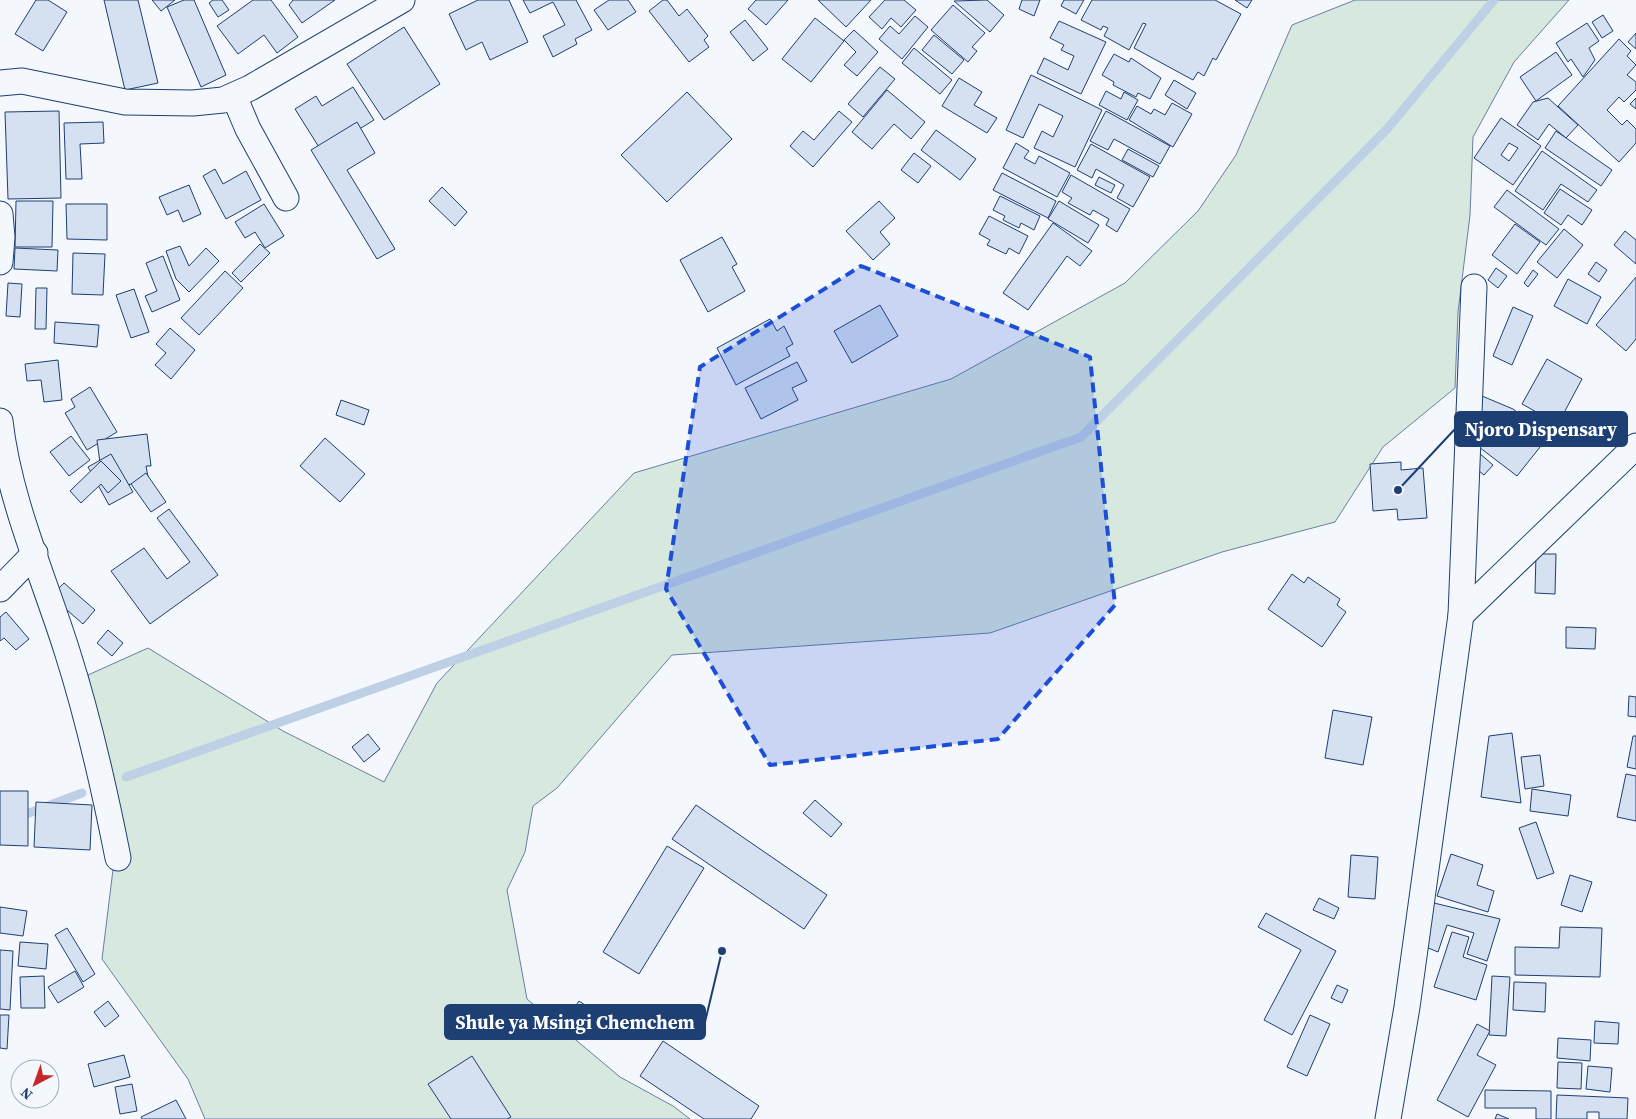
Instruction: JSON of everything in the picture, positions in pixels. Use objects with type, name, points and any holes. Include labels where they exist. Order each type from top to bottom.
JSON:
[{"type":"street","points":[[0,83],[22,81],[125,102],[194,103],[223,100],[234,96],[402,0]]},
{"type":"street","points":[[234,96],[248,129],[286,198]]},
{"type":"street","points":[[0,214],[2,236],[0,262]]},
{"type":"street","points":[[1388,1119],[1407,1008],[1461,615],[1474,287]]},
{"type":"street","points":[[0,421],[13,489],[68,652],[99,759],[118,858]]},
{"type":"street","points":[[1461,615],[1636,446]]},
{"type":"street","points":[[0,590],[35,553]]},
{"type":"highlighted area","points":[[861,266],[1090,357],[1115,605],[998,739],[770,765],[666,589],[700,367]]},
{"type":"shaded area","points":[[1355,0],[1569,0],[1514,62],[1473,137],[1470,215],[1458,312],[1455,388],[1383,447],[1335,522],[1222,552],[990,633],[672,655],[557,788],[533,806],[525,852],[507,890],[527,999],[620,1077],[673,1106],[690,1119],[205,1119],[188,1079],[102,959],[118,829],[88,675],[148,648],[283,731],[384,782],[437,683],[634,473],[951,379],[1125,283],[1198,211],[1236,155],[1292,25]]},
{"type":"building","points":[[36,0],[48,0],[67,12],[43,51],[15,34]]},
{"type":"building","points":[[104,0],[138,0],[158,83],[125,90]]},
{"type":"building","points":[[152,0],[175,0],[161,11]]},
{"type":"building","points":[[184,0],[194,0],[226,75],[201,87],[167,7]]},
{"type":"building","points":[[213,0],[222,0],[229,10],[218,17],[209,3]]},
{"type":"building","points":[[253,0],[271,0],[298,37],[277,53],[264,35],[238,54],[217,26]]},
{"type":"building","points":[[293,0],[335,0],[302,23],[289,5]]},
{"type":"building","points":[[478,0],[509,0],[528,42],[490,60],[482,42],[466,50],[449,14]]},
{"type":"building","points":[[523,0],[576,0],[592,30],[575,39],[577,44],[553,57],[543,36],[565,25],[553,2],[530,13]]},
{"type":"building","points":[[609,0],[628,0],[636,12],[608,30],[594,10]]},
{"type":"building","points":[[663,0],[667,0],[679,16],[687,9],[708,36],[704,40],[709,47],[689,62],[649,11]]},
{"type":"building","points":[[756,0],[788,0],[766,25],[748,9]]},
{"type":"building","points":[[818,0],[871,0],[846,27]]},
{"type":"building","points":[[885,0],[904,0],[916,10],[901,27],[891,18],[882,29],[869,17]]},
{"type":"building","points":[[987,0],[1004,15],[990,32],[954,1]]},
{"type":"building","points":[[1022,0],[1040,0],[1034,16],[1019,9]]},
{"type":"building","points":[[1064,0],[1084,0],[1076,14],[1061,6]]},
{"type":"building","points":[[1092,0],[1215,0],[1241,14],[1216,60],[1213,58],[1204,76],[1198,72],[1193,80],[1134,48],[1146,24],[1143,23],[1129,50],[1104,36],[1108,28],[1103,26],[1101,30],[1081,20]]},
{"type":"building","points":[[1235,0],[1252,0],[1247,8]]},
{"type":"building","points":[[953,5],[985,33],[972,47],[977,51],[968,62],[931,30]]},
{"type":"building","points":[[1603,15],[1613,31],[1602,38],[1592,22]]},
{"type":"building","points":[[915,16],[928,27],[902,59],[879,39],[890,26],[899,34]]},
{"type":"building","points":[[815,18],[844,41],[811,82],[782,59]]},
{"type":"building","points":[[745,20],[768,49],[753,61],[730,32]]},
{"type":"building","points":[[1059,21],[1106,42],[1081,94],[1037,73],[1044,58],[1068,70],[1074,56],[1061,50],[1064,45],[1050,38]]},
{"type":"building","points":[[1587,23],[1599,41],[1589,48],[1595,60],[1583,77],[1571,59],[1568,62],[1556,43]]},
{"type":"building","points":[[404,27],[440,84],[384,120],[347,64]]},
{"type":"building","points":[[854,30],[878,52],[857,76],[844,65],[856,52],[844,40]]},
{"type":"building","points":[[1636,33],[1636,49],[1628,42]]},
{"type":"building","points":[[934,35],[964,60],[952,74],[922,50]]},
{"type":"building","points":[[1619,39],[1631,51],[1627,56],[1636,65],[1627,75],[1636,82],[1636,90],[1624,102],[1619,97],[1607,110],[1622,125],[1627,120],[1636,129],[1636,143],[1619,162],[1558,106]]},
{"type":"building","points":[[914,48],[952,80],[940,94],[902,63]]},
{"type":"building","points":[[1556,52],[1572,75],[1536,101],[1520,77]]},
{"type":"building","points":[[1114,54],[1129,62],[1131,58],[1161,78],[1150,99],[1138,93],[1136,97],[1113,85],[1114,82],[1102,75]]},
{"type":"building","points":[[880,67],[895,79],[863,117],[848,104]]},
{"type":"building","points":[[1031,75],[1102,110],[1075,167],[1034,148],[1042,131],[1053,137],[1063,116],[1039,104],[1023,138],[1006,130]]},
{"type":"building","points":[[959,78],[982,92],[974,105],[997,118],[987,133],[942,106]]},
{"type":"building","points":[[1174,80],[1196,93],[1187,109],[1165,95]]},
{"type":"building","points":[[353,87],[374,120],[322,152],[295,109],[316,96],[322,106]]},
{"type":"building","points":[[887,90],[925,122],[911,139],[894,124],[872,149],[852,132]]},
{"type":"building","points":[[1106,91],[1121,99],[1124,92],[1138,100],[1127,120],[1099,105]]},
{"type":"building","points":[[687,92],[732,139],[667,202],[621,155]]},
{"type":"building","points":[[1548,98],[1578,125],[1566,138],[1549,124],[1538,140],[1517,125],[1533,102]]},
{"type":"building","points":[[1636,98],[1636,109],[1630,104]]},
{"type":"building","points":[[1172,103],[1192,114],[1173,147],[1129,120],[1137,106],[1151,114],[1154,109],[1165,115]]},
{"type":"building","points":[[59,111],[61,198],[8,199],[5,112]]},
{"type":"building","points":[[839,111],[852,122],[813,167],[790,146],[803,131],[814,140]]},
{"type":"building","points":[[1106,111],[1170,146],[1160,164],[1114,139],[1108,150],[1090,141]]},
{"type":"building","points":[[1501,118],[1541,146],[1513,185],[1474,158]],"holes":[[[1509,143],[1518,148],[1509,161],[1501,155]]]},
{"type":"building","points":[[103,122],[104,143],[80,144],[82,179],[66,179],[64,123]]},
{"type":"building","points":[[357,122],[375,153],[347,170],[395,249],[377,259],[311,150]]},
{"type":"building","points":[[936,130],[976,159],[960,180],[921,150]]},
{"type":"building","points":[[1556,131],[1612,170],[1601,186],[1545,148]]},
{"type":"building","points":[[1016,143],[1029,151],[1024,158],[1035,164],[1039,156],[1070,173],[1057,197],[1003,168]]},
{"type":"building","points":[[1091,144],[1150,177],[1133,207],[1117,198],[1124,185],[1096,169],[1092,178],[1077,170]]},
{"type":"building","points":[[1128,149],[1159,166],[1153,177],[1122,160]]},
{"type":"building","points":[[1542,151],[1597,190],[1588,202],[1561,184],[1543,210],[1515,191]]},
{"type":"building","points":[[914,153],[931,166],[918,183],[901,170]]},
{"type":"building","points":[[215,169],[223,184],[246,171],[261,200],[226,219],[203,176]]},
{"type":"building","points":[[1002,173],[1056,201],[1048,218],[993,190]]},
{"type":"building","points":[[1071,175],[1130,209],[1117,232],[1106,225],[1109,219],[1093,210],[1090,215],[1068,203],[1072,198],[1062,192]]},
{"type":"building","points":[[1099,177],[1115,185],[1111,193],[1095,185]]},
{"type":"building","points":[[189,185],[201,214],[183,222],[178,210],[167,215],[159,197]]},
{"type":"building","points":[[442,187],[467,212],[455,226],[429,201]]},
{"type":"building","points":[[1560,189],[1592,210],[1582,225],[1568,215],[1561,225],[1544,213]]},
{"type":"building","points":[[1507,190],[1559,229],[1546,245],[1494,207]]},
{"type":"building","points":[[1000,196],[1040,216],[1034,230],[1021,223],[1019,228],[1003,220],[1005,216],[993,210]]},
{"type":"building","points":[[16,201],[53,201],[52,247],[15,247]]},
{"type":"building","points":[[879,201],[895,218],[880,232],[890,244],[873,260],[846,231]]},
{"type":"building","points":[[1059,201],[1099,225],[1088,243],[1048,219]]},
{"type":"building","points":[[66,204],[107,204],[107,240],[67,239]]},
{"type":"building","points":[[264,204],[284,236],[265,248],[255,232],[245,238],[235,222]]},
{"type":"building","points":[[989,216],[1028,236],[1019,254],[1009,248],[1006,254],[987,245],[990,240],[979,234]]},
{"type":"building","points":[[1053,223],[1092,251],[1080,266],[1067,256],[1028,310],[1003,293]]},
{"type":"building","points":[[1515,224],[1540,242],[1517,274],[1492,255]]},
{"type":"building","points":[[1564,229],[1583,245],[1557,278],[1537,262]]},
{"type":"building","points":[[1625,231],[1636,240],[1636,264],[1614,245]]},
{"type":"building","points":[[722,237],[737,264],[732,267],[745,291],[708,312],[680,260]]},
{"type":"building","points":[[260,244],[270,253],[241,282],[232,273]]},
{"type":"building","points":[[180,246],[189,266],[206,248],[219,261],[189,292],[176,279],[166,251]]},
{"type":"building","points":[[15,248],[58,250],[57,271],[14,269]]},
{"type":"building","points":[[73,253],[105,254],[103,295],[72,294]]},
{"type":"building","points":[[163,256],[180,300],[152,312],[145,296],[157,291],[146,263]]},
{"type":"building","points":[[1596,262],[1607,270],[1599,282],[1588,274]]},
{"type":"building","points":[[1496,268],[1507,276],[1498,288],[1488,280]]},
{"type":"building","points":[[1533,270],[1538,274],[1528,287],[1524,283]]},
{"type":"building","points":[[225,271],[243,288],[199,335],[181,318]]},
{"type":"building","points":[[1636,277],[1636,339],[1626,351],[1596,325]]},
{"type":"building","points":[[1568,279],[1601,297],[1587,324],[1554,306]]},
{"type":"building","points":[[8,283],[22,284],[20,317],[6,316]]},
{"type":"building","points":[[36,288],[47,288],[46,329],[35,329]]},
{"type":"building","points":[[134,289],[149,332],[131,338],[116,295]]},
{"type":"building","points":[[880,305],[898,336],[852,363],[834,331]]},
{"type":"building","points":[[1513,307],[1533,316],[1512,365],[1493,356]]},
{"type":"building","points":[[770,319],[777,331],[784,326],[793,344],[786,348],[790,356],[736,385],[717,348]]},
{"type":"building","points":[[55,322],[99,325],[97,347],[54,343]]},
{"type":"building","points":[[170,328],[195,350],[171,379],[155,365],[166,353],[156,344]]},
{"type":"building","points":[[1547,359],[1582,379],[1558,424],[1522,404]]},
{"type":"building","points":[[58,360],[62,400],[44,402],[41,380],[27,381],[25,364]]},
{"type":"building","points":[[797,362],[807,381],[792,388],[798,400],[761,419],[745,388]]},
{"type":"building","points":[[90,387],[117,432],[87,450],[65,413],[75,407],[71,399]]},
{"type":"building","points":[[1482,396],[1513,409],[1548,437],[1517,476],[1475,444]]},
{"type":"building","points":[[341,400],[369,410],[364,425],[336,415]]},
{"type":"building","points":[[147,434],[151,466],[146,466],[149,482],[116,486],[115,477],[102,478],[97,440]]},
{"type":"building","points":[[71,436],[90,460],[69,476],[50,452]]},
{"type":"building","points":[[325,438],[365,474],[340,502],[300,466]]},
{"type":"building","points":[[1478,452],[1493,465],[1484,475],[1469,463]]},
{"type":"building","points":[[111,454],[133,492],[109,505],[88,467]]},
{"type":"building","points":[[101,461],[121,481],[108,493],[101,484],[81,503],[70,491]]},
{"type":"building","points":[[1401,462],[1401,470],[1423,468],[1427,518],[1398,520],[1397,509],[1373,511],[1370,464]]},
{"type":"building","points":[[146,473],[166,502],[151,512],[131,484]]},
{"type":"building","points":[[169,509],[218,575],[150,624],[111,571],[144,548],[167,579],[190,562],[157,518]]},
{"type":"building","points":[[1536,554],[1556,554],[1555,594],[1535,593]]},
{"type":"building","points":[[1292,574],[1304,583],[1308,577],[1340,599],[1337,605],[1346,612],[1322,647],[1268,609]]},
{"type":"building","points":[[64,583],[95,610],[83,624],[51,596]]},
{"type":"building","points":[[6,612],[29,639],[16,650],[4,638],[0,641],[0,617]]},
{"type":"building","points":[[1566,627],[1596,628],[1595,649],[1566,648]]},
{"type":"building","points":[[108,630],[123,643],[112,656],[97,643]]},
{"type":"building","points":[[1629,696],[1636,697],[1636,717],[1628,716]]},
{"type":"building","points":[[1333,710],[1372,717],[1363,765],[1325,758]]},
{"type":"building","points":[[1512,733],[1521,803],[1481,797],[1489,736]]},
{"type":"building","points":[[368,734],[380,749],[364,762],[352,747]]},
{"type":"building","points":[[1633,736],[1636,736],[1636,769],[1627,767]]},
{"type":"building","points":[[1540,755],[1544,786],[1525,789],[1521,757]]},
{"type":"building","points":[[1626,774],[1636,776],[1636,821],[1617,817]]},
{"type":"building","points":[[1532,789],[1571,795],[1568,816],[1530,811]]},
{"type":"building","points":[[0,791],[28,791],[28,846],[0,845]]},
{"type":"building","points":[[815,800],[842,824],[831,837],[803,813]]},
{"type":"building","points":[[36,802],[92,805],[90,850],[34,847]]},
{"type":"building","points":[[696,805],[827,895],[804,929],[672,839]]},
{"type":"building","points":[[1536,822],[1554,873],[1537,879],[1519,828]]},
{"type":"building","points":[[667,846],[704,868],[639,974],[603,952]]},
{"type":"building","points":[[1451,854],[1483,865],[1477,885],[1494,891],[1488,912],[1437,896]]},
{"type":"building","points":[[1351,855],[1378,857],[1375,899],[1348,897]]},
{"type":"building","points":[[1570,875],[1592,882],[1582,912],[1561,905]]},
{"type":"building","points":[[1319,898],[1339,908],[1334,919],[1313,910]]},
{"type":"building","points":[[1434,903],[1500,919],[1487,961],[1467,954],[1474,933],[1447,925],[1438,952],[1421,945]]},
{"type":"building","points":[[0,907],[27,911],[23,936],[0,933]]},
{"type":"building","points":[[1266,913],[1336,951],[1292,1035],[1264,1020],[1301,950],[1258,927]]},
{"type":"building","points":[[1560,927],[1602,928],[1600,977],[1515,975],[1515,947],[1559,948]]},
{"type":"building","points":[[67,928],[95,974],[83,982],[55,935]]},
{"type":"building","points":[[1452,932],[1469,937],[1463,957],[1487,965],[1476,1000],[1434,987]]},
{"type":"building","points":[[20,942],[48,944],[46,969],[18,966]]},
{"type":"building","points":[[0,950],[13,951],[10,1010],[0,1009]]},
{"type":"building","points":[[75,971],[84,987],[58,1003],[48,987]]},
{"type":"building","points":[[44,976],[45,1008],[21,1008],[20,977]]},
{"type":"building","points":[[1492,976],[1510,977],[1506,1036],[1489,1035]]},
{"type":"building","points":[[1514,982],[1546,983],[1545,1012],[1513,1010]]},
{"type":"building","points":[[1337,985],[1348,990],[1342,1003],[1331,998]]},
{"type":"building","points":[[108,1001],[119,1016],[105,1027],[94,1012]]},
{"type":"building","points":[[579,1001],[594,1011],[582,1030],[566,1020]]},
{"type":"building","points":[[0,1015],[9,1015],[7,1049],[0,1048]]},
{"type":"building","points":[[1310,1015],[1330,1024],[1307,1076],[1287,1067]]},
{"type":"building","points":[[1595,1021],[1619,1023],[1618,1044],[1594,1043]]},
{"type":"building","points":[[1477,1024],[1490,1031],[1477,1055],[1496,1065],[1468,1117],[1437,1100]]},
{"type":"building","points":[[1558,1038],[1591,1040],[1590,1061],[1557,1058]]},
{"type":"building","points":[[663,1041],[759,1106],[751,1119],[704,1119],[640,1076]]},
{"type":"building","points":[[124,1055],[130,1077],[94,1087],[88,1064]]},
{"type":"building","points":[[472,1056],[511,1117],[507,1119],[451,1119],[428,1084]]},
{"type":"building","points":[[1558,1062],[1582,1063],[1581,1089],[1557,1088]]},
{"type":"building","points":[[1588,1066],[1612,1068],[1610,1092],[1586,1089]]},
{"type":"building","points":[[132,1084],[137,1111],[120,1114],[115,1087]]},
{"type":"building","points":[[1485,1090],[1551,1091],[1551,1119],[1536,1119],[1536,1108],[1485,1108]]},
{"type":"building","points":[[1557,1095],[1628,1098],[1627,1119],[1599,1119],[1599,1112],[1587,1112],[1587,1119],[1556,1119]]},
{"type":"building","points":[[176,1100],[186,1119],[142,1119],[141,1117]]},
{"type":"building","points":[[1497,1114],[1509,1119],[1495,1119]]},
{"type":"waterway","points":[[126,777],[1081,437],[1388,128],[1494,0]]},
{"type":"waterway","points":[[0,824],[82,793]]},
{"type":"place","name":"Njoro Dispensary","points":[[1398,490]]},
{"type":"place","name":"Shule ya Msingi Chemchem","points":[[722,951]]}]
